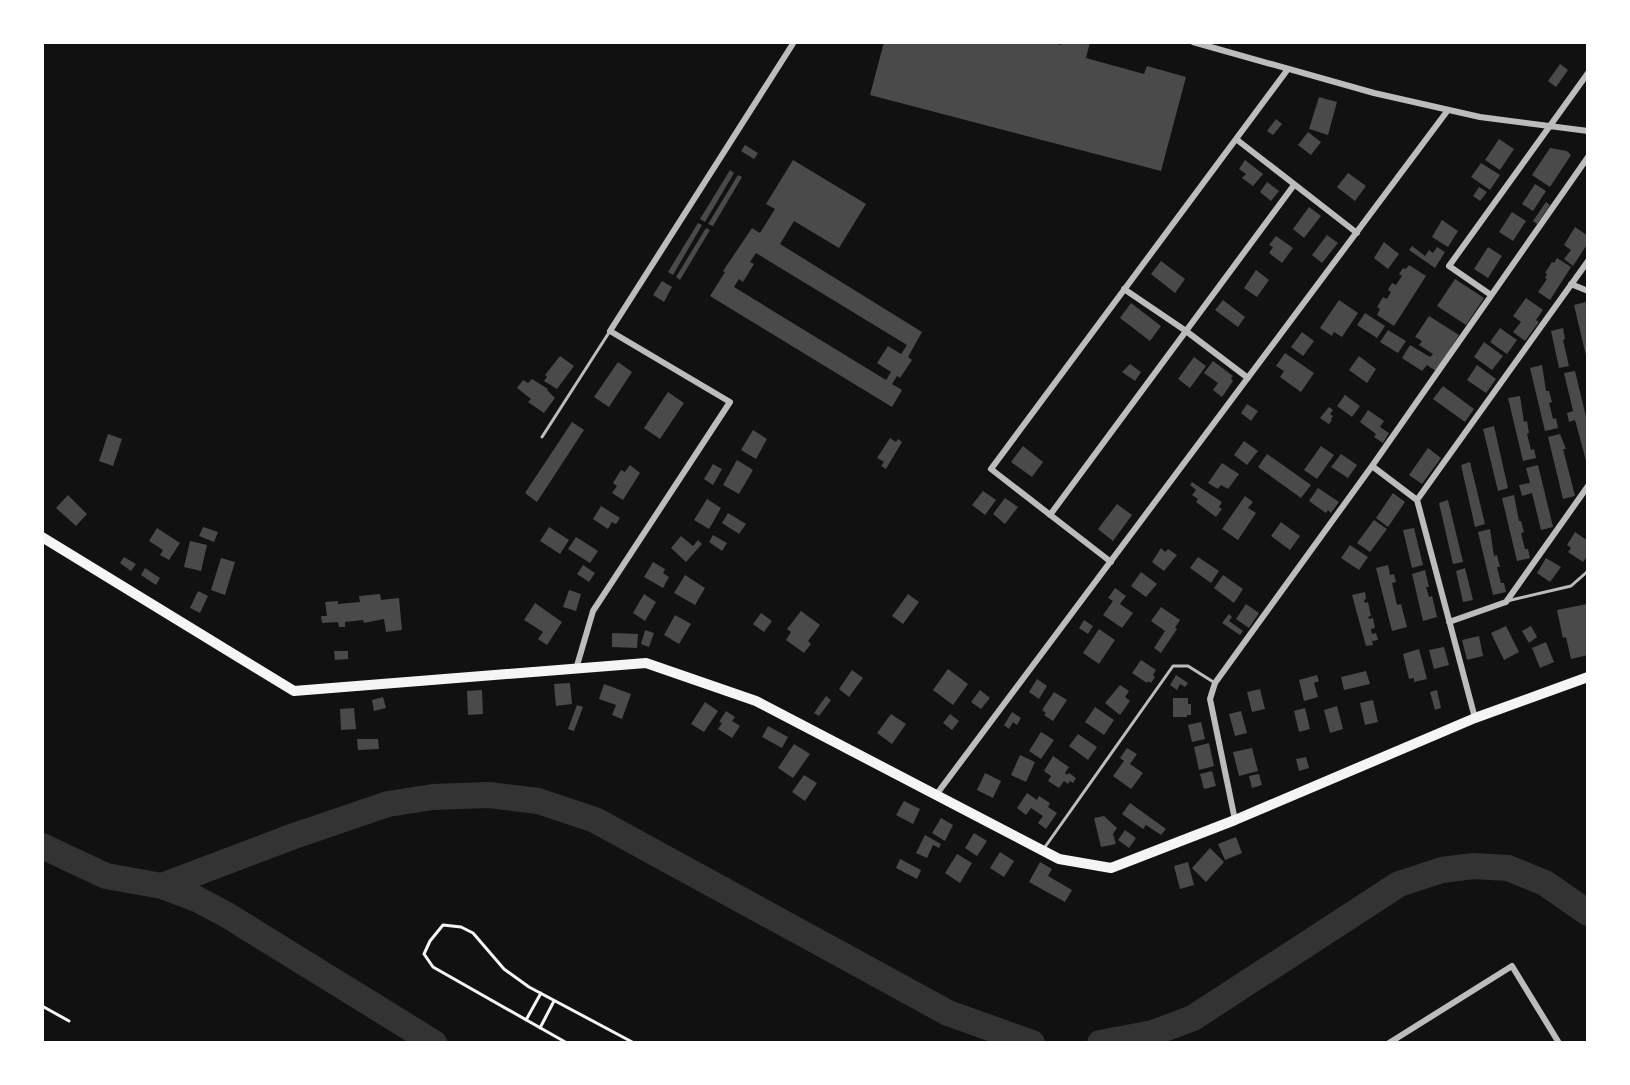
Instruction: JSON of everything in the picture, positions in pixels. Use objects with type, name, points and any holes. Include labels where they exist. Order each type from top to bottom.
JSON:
[{"type":"main road","points":[[42,537],[294,691],[646,663],[756,701],[1059,859],[1111,868],[1235,820],[1475,718],[1588,677]]},
{"type":"street","points":[[576,669],[593,611],[730,402],[610,331],[794,42]]},
{"type":"street","points":[[1193,42],[1374,93],[1448,110],[1588,131]]},
{"type":"street","points":[[1111,562],[991,469],[1288,69]]},
{"type":"street","points":[[1491,295],[1449,266],[1588,73]]},
{"type":"street","points":[[936,795],[1448,110]]},
{"type":"street","points":[[1236,139],[1357,233]]},
{"type":"street","points":[[1235,820],[1210,699],[1215,683],[1372,466],[1588,157]]},
{"type":"street","points":[[1050,515],[1294,185]]},
{"type":"street","points":[[1417,500],[1588,261]]},
{"type":"street","points":[[1571,284],[1588,291]]},
{"type":"street","points":[[1124,289],[1248,378]]},
{"type":"street","points":[[1372,466],[1417,500],[1475,718]]},
{"type":"street","points":[[1449,622],[1506,602],[1588,486]]},
{"type":"street","points":[[1389,1043],[1512,966],[1559,1043]]},
{"type":"lane","points":[[542,437],[610,331]]},
{"type":"lane","points":[[1506,602],[1571,586],[1588,571]]},
{"type":"lane","points":[[1043,850],[1173,666],[1188,666],[1215,683]]},
{"type":"path","points":[[567,1043],[433,967],[424,954],[443,925],[461,927],[473,933],[504,969],[529,987],[634,1043]]},
{"type":"path","points":[[526,1020],[541,993]]},
{"type":"path","points":[[540,1028],[554,1001]]},
{"type":"path","points":[[42,1006],[69,1021]]},
{"type":"building","points":[[884,42],[1052,42],[1061,45],[1062,42],[1090,42],[1086,58],[1144,74],[1147,66],[1186,77],[1161,171],[870,95]]},
{"type":"building","points":[[1560,64],[1568,70],[1556,87],[1548,81]]},
{"type":"building","points":[[1319,97],[1337,102],[1328,135],[1309,129]]},
{"type":"building","points":[[1276,119],[1282,124],[1273,135],[1267,131]]},
{"type":"building","points":[[1308,132],[1321,142],[1311,155],[1298,145]]},
{"type":"building","points":[[1499,139],[1514,149],[1500,170],[1485,160]]},
{"type":"building","points":[[745,145],[758,153],[754,159],[741,151]]},
{"type":"building","points":[[1550,148],[1567,151],[1571,155],[1550,187],[1532,175]]},
{"type":"building","points":[[793,160],[866,204],[839,248],[794,221],[780,244],[922,332],[908,357],[912,360],[892,384],[902,390],[892,407],[710,296],[752,228],[760,233],[775,209],[766,204]],"holes":[[[756,253],[907,345],[901,354],[888,346],[877,363],[891,372],[886,380],[734,287],[739,279],[743,282],[754,264],[750,262]]]},
{"type":"building","points":[[1245,160],[1263,174],[1253,186],[1242,178],[1246,174],[1239,169]]},
{"type":"building","points":[[1481,163],[1500,175],[1490,190],[1471,177]]},
{"type":"building","points":[[730,170],[734,173],[705,222],[700,219]]},
{"type":"building","points":[[1348,173],[1366,186],[1355,201],[1337,187]]},
{"type":"building","points":[[738,175],[742,177],[713,226],[708,224]]},
{"type":"building","points":[[1267,182],[1279,191],[1271,201],[1260,192]]},
{"type":"building","points":[[1535,184],[1546,191],[1533,211],[1522,204]]},
{"type":"building","points":[[1479,187],[1487,192],[1480,201],[1473,196]]},
{"type":"building","points":[[1546,202],[1550,205],[1537,224],[1533,221]]},
{"type":"building","points":[[1309,207],[1321,216],[1304,238],[1293,229]]},
{"type":"building","points":[[1512,212],[1526,221],[1513,241],[1499,232]]},
{"type":"building","points":[[1442,220],[1458,231],[1448,247],[1432,237]]},
{"type":"building","points":[[698,223],[702,225],[673,275],[668,272]]},
{"type":"building","points":[[1575,227],[1588,236],[1588,243],[1573,266],[1564,259],[1571,250],[1564,245]]},
{"type":"building","points":[[706,228],[710,230],[680,280],[676,277]]},
{"type":"building","points":[[1327,235],[1338,243],[1322,263],[1312,255]]},
{"type":"building","points":[[1276,236],[1293,248],[1282,263],[1269,253],[1273,247],[1269,245]]},
{"type":"building","points":[[1384,242],[1399,254],[1388,269],[1374,258]]},
{"type":"building","points":[[1412,246],[1425,256],[1437,247],[1445,252],[1435,268],[1409,250]]},
{"type":"building","points":[[1488,247],[1502,256],[1488,278],[1474,269]]},
{"type":"building","points":[[1557,258],[1571,267],[1550,300],[1538,292],[1547,279],[1545,273]]},
{"type":"building","points":[[1161,261],[1185,279],[1175,293],[1151,274]]},
{"type":"building","points":[[1409,265],[1426,276],[1394,326],[1377,315],[1380,309],[1377,307],[1383,297],[1387,299],[1392,283],[1396,285],[1402,276],[1399,274]]},
{"type":"building","points":[[1256,270],[1269,280],[1257,297],[1244,288]]},
{"type":"building","points":[[1455,279],[1484,298],[1466,325],[1437,306]]},
{"type":"building","points":[[662,281],[672,287],[664,302],[653,295]]},
{"type":"building","points":[[1526,298],[1543,310],[1536,320],[1539,322],[1525,341],[1513,332],[1521,322],[1513,316]]},
{"type":"building","points":[[1223,300],[1245,317],[1238,327],[1215,310]]},
{"type":"building","points":[[1339,300],[1358,313],[1342,337],[1334,332],[1332,336],[1320,328]]},
{"type":"building","points":[[1586,302],[1588,319],[1587,360],[1574,305]]},
{"type":"building","points":[[1131,303],[1161,326],[1150,341],[1120,318]]},
{"type":"building","points":[[1365,313],[1385,326],[1377,338],[1357,325]]},
{"type":"building","points":[[1429,316],[1459,335],[1436,371],[1427,365],[1422,371],[1402,358],[1410,345],[1430,357],[1433,354],[1419,345],[1422,341],[1415,337]]},
{"type":"building","points":[[1500,328],[1517,340],[1507,354],[1490,342]]},
{"type":"building","points":[[1563,328],[1569,366],[1559,368],[1551,331]]},
{"type":"building","points":[[1388,330],[1406,341],[1398,353],[1380,342]]},
{"type":"building","points":[[1302,332],[1314,341],[1303,356],[1291,347]]},
{"type":"building","points":[[1484,342],[1503,356],[1492,370],[1474,357]]},
{"type":"building","points":[[1285,353],[1314,373],[1301,392],[1280,377],[1284,371],[1276,366]]},
{"type":"building","points":[[560,356],[574,366],[557,389],[544,381]]},
{"type":"building","points":[[1359,356],[1376,369],[1367,383],[1349,370]]},
{"type":"building","points":[[1194,357],[1206,366],[1190,388],[1178,379]]},
{"type":"building","points":[[1213,361],[1233,376],[1222,397],[1213,390],[1218,383],[1204,373]]},
{"type":"building","points":[[618,362],[632,372],[609,407],[594,397]]},
{"type":"building","points":[[1130,364],[1141,372],[1135,381],[1122,372]]},
{"type":"building","points":[[1477,365],[1496,379],[1486,393],[1467,380]]},
{"type":"building","points":[[1542,365],[1546,391],[1549,391],[1552,402],[1549,403],[1553,419],[1556,418],[1558,428],[1545,431],[1530,368]]},
{"type":"building","points":[[1575,371],[1588,425],[1588,468],[1575,420],[1569,422],[1567,413],[1573,411],[1564,373]]},
{"type":"building","points":[[532,379],[548,389],[555,398],[544,413],[528,402],[531,399],[517,388],[523,380],[528,383]]},
{"type":"building","points":[[1443,386],[1474,409],[1465,422],[1433,399]]},
{"type":"building","points":[[668,392],[684,403],[660,439],[644,428]]},
{"type":"building","points":[[1345,395],[1360,406],[1352,417],[1337,406]]},
{"type":"building","points":[[1520,396],[1531,450],[1534,449],[1536,458],[1523,461],[1508,398]]},
{"type":"building","points":[[1247,404],[1258,411],[1251,421],[1241,413]]},
{"type":"building","points":[[1329,407],[1333,410],[1330,414],[1333,416],[1329,424],[1320,418]]},
{"type":"building","points":[[1368,410],[1384,421],[1380,427],[1389,433],[1383,443],[1360,422]]},
{"type":"building","points":[[572,422],[584,430],[537,502],[525,493]]},
{"type":"building","points":[[1494,426],[1508,488],[1498,491],[1483,429]]},
{"type":"building","points":[[753,430],[767,439],[756,459],[741,450]]},
{"type":"building","points":[[108,434],[122,439],[113,466],[99,461]]},
{"type":"building","points":[[1560,434],[1575,496],[1563,499],[1548,437]]},
{"type":"building","points":[[890,438],[902,442],[886,469],[881,466],[884,462],[877,458]]},
{"type":"building","points":[[1244,441],[1258,451],[1247,465],[1234,455]]},
{"type":"building","points":[[1023,446],[1043,462],[1032,477],[1011,462]]},
{"type":"building","points":[[1321,446],[1334,455],[1317,479],[1304,470]]},
{"type":"building","points":[[1428,448],[1441,458],[1422,484],[1409,475]]},
{"type":"building","points":[[1267,454],[1311,485],[1301,498],[1258,467]]},
{"type":"building","points":[[1341,454],[1357,465],[1348,478],[1331,467]]},
{"type":"building","points":[[737,460],[753,470],[739,494],[723,485]]},
{"type":"building","points":[[1470,462],[1485,524],[1475,527],[1461,465]]},
{"type":"building","points":[[1222,463],[1239,474],[1228,489],[1221,485],[1218,489],[1208,483]]},
{"type":"building","points":[[713,464],[722,469],[713,485],[704,479]]},
{"type":"building","points":[[630,465],[640,473],[623,500],[612,493],[617,486],[613,483],[621,470],[625,472]]},
{"type":"building","points":[[1538,465],[1553,527],[1541,530],[1532,493],[1522,496],[1519,485],[1530,483],[1526,468]]},
{"type":"building","points":[[1192,482],[1222,502],[1219,507],[1222,509],[1216,517],[1196,502],[1198,499],[1192,495],[1196,490],[1190,485]]},
{"type":"building","points":[[1318,488],[1339,502],[1331,513],[1309,501]]},
{"type":"building","points":[[983,491],[996,500],[985,515],[972,505]]},
{"type":"building","points":[[1393,493],[1405,502],[1388,527],[1376,518]]},
{"type":"building","points":[[68,495],[87,514],[76,526],[56,508]]},
{"type":"building","points":[[1514,495],[1524,532],[1521,533],[1525,549],[1528,549],[1530,558],[1517,561],[1502,498]]},
{"type":"building","points":[[1245,496],[1253,502],[1248,508],[1256,513],[1238,540],[1222,529]]},
{"type":"building","points":[[1005,498],[1018,507],[1005,524],[993,514]]},
{"type":"building","points":[[707,499],[721,508],[709,529],[694,520]]},
{"type":"building","points":[[1448,500],[1463,562],[1453,564],[1439,503]]},
{"type":"building","points":[[1117,504],[1132,515],[1113,541],[1098,529]]},
{"type":"building","points":[[601,506],[620,518],[616,524],[612,522],[608,529],[593,519]]},
{"type":"building","points":[[728,513],[746,524],[739,534],[722,523]]},
{"type":"building","points":[[1374,520],[1387,529],[1370,552],[1357,543]]},
{"type":"building","points":[[1281,522],[1300,536],[1290,550],[1271,536]]},
{"type":"building","points":[[203,527],[218,532],[214,542],[199,536]]},
{"type":"building","points":[[549,527],[569,540],[560,554],[540,541]]},
{"type":"building","points":[[157,528],[180,543],[169,560],[160,555],[163,550],[149,541]]},
{"type":"building","points":[[1414,528],[1423,565],[1412,568],[1403,530]]},
{"type":"building","points":[[1490,529],[1494,556],[1497,555],[1500,567],[1497,567],[1506,592],[1493,595],[1478,532]]},
{"type":"building","points":[[1575,532],[1588,541],[1588,555],[1583,562],[1568,552],[1571,548],[1567,545]]},
{"type":"building","points":[[713,535],[727,543],[722,551],[709,542]]},
{"type":"building","points":[[681,536],[693,546],[698,540],[702,544],[686,562],[671,548]]},
{"type":"building","points":[[576,537],[598,551],[590,563],[568,549]]},
{"type":"building","points":[[190,541],[207,545],[201,571],[184,567]]},
{"type":"building","points":[[1350,545],[1368,557],[1359,570],[1341,558]]},
{"type":"building","points":[[1161,548],[1177,555],[1164,571],[1152,562]]},
{"type":"building","points":[[124,557],[136,564],[131,571],[120,563]]},
{"type":"building","points":[[1198,557],[1219,571],[1211,583],[1190,568]]},
{"type":"building","points":[[221,558],[235,562],[225,595],[211,590]]},
{"type":"building","points":[[1546,558],[1561,567],[1550,582],[1537,573]]},
{"type":"building","points":[[653,562],[665,569],[663,573],[669,577],[663,588],[644,577]]},
{"type":"building","points":[[583,565],[595,573],[589,582],[577,574]]},
{"type":"building","points":[[1388,565],[1390,575],[1394,574],[1396,582],[1392,583],[1397,605],[1401,604],[1407,627],[1392,631],[1376,568]]},
{"type":"building","points":[[145,568],[160,578],[156,585],[141,575]]},
{"type":"building","points":[[1465,568],[1473,600],[1463,602],[1456,571]]},
{"type":"building","points":[[1425,570],[1429,587],[1426,587],[1429,597],[1432,596],[1437,617],[1423,621],[1412,574]]},
{"type":"building","points":[[1141,572],[1157,584],[1146,597],[1131,586]]},
{"type":"building","points":[[685,575],[705,588],[695,605],[674,593]]},
{"type":"building","points":[[1223,575],[1243,589],[1234,603],[1214,588]]},
{"type":"building","points":[[1115,588],[1126,596],[1120,604],[1133,613],[1122,628],[1103,615],[1113,601],[1108,598]]},
{"type":"building","points":[[569,590],[581,594],[576,611],[563,607]]},
{"type":"building","points":[[198,591],[208,596],[200,613],[190,608]]},
{"type":"building","points":[[1365,592],[1364,600],[1368,602],[1371,616],[1368,617],[1373,618],[1375,628],[1371,629],[1372,634],[1376,633],[1378,640],[1366,646],[1352,595]]},
{"type":"building","points":[[380,594],[381,600],[399,598],[402,630],[386,632],[384,619],[364,623],[363,620],[345,622],[345,627],[339,627],[338,622],[322,623],[321,616],[327,616],[325,602],[360,602],[359,596]]},
{"type":"building","points":[[644,594],[656,602],[645,621],[633,613]]},
{"type":"building","points":[[908,594],[919,602],[903,624],[892,616]]},
{"type":"building","points":[[535,603],[562,622],[547,645],[538,639],[543,632],[524,620]]},
{"type":"building","points":[[1246,604],[1259,613],[1249,628],[1236,619]]},
{"type":"building","points":[[1587,604],[1588,655],[1571,659],[1557,610]]},
{"type":"building","points":[[1161,607],[1180,620],[1161,653],[1154,648],[1165,631],[1151,621]]},
{"type":"building","points":[[801,611],[820,625],[808,641],[811,644],[804,653],[786,640],[791,632],[787,629]]},
{"type":"building","points":[[761,613],[772,621],[764,632],[753,624]]},
{"type":"building","points":[[1229,614],[1232,617],[1229,621],[1243,631],[1240,635],[1222,623]]},
{"type":"building","points":[[675,615],[691,624],[679,644],[664,635]]},
{"type":"building","points":[[1084,620],[1093,626],[1088,634],[1079,628]]},
{"type":"building","points":[[1506,626],[1519,652],[1504,660],[1491,633]]},
{"type":"building","points":[[1531,626],[1537,637],[1529,643],[1522,631]]},
{"type":"building","points":[[1099,629],[1115,640],[1099,664],[1083,653]]},
{"type":"building","points":[[645,630],[654,633],[649,647],[641,644]]},
{"type":"building","points":[[612,633],[638,634],[637,648],[612,647]]},
{"type":"building","points":[[1479,636],[1483,656],[1467,660],[1462,640]]},
{"type":"building","points":[[1546,642],[1554,662],[1540,668],[1532,648]]},
{"type":"building","points":[[1444,647],[1449,665],[1434,669],[1429,650]]},
{"type":"building","points":[[1419,649],[1427,679],[1414,682],[1414,678],[1409,679],[1403,654]]},
{"type":"building","points":[[334,651],[348,651],[348,659],[335,660]]},
{"type":"building","points":[[1141,660],[1156,670],[1151,683],[1132,673]]},
{"type":"building","points":[[948,669],[968,684],[953,705],[933,690]]},
{"type":"building","points":[[852,670],[863,678],[849,697],[839,689]]},
{"type":"building","points":[[1366,671],[1370,684],[1344,690],[1341,677]]},
{"type":"building","points":[[1176,675],[1188,683],[1185,687],[1180,684],[1177,690],[1170,685]]},
{"type":"building","points":[[1317,675],[1319,681],[1314,683],[1318,697],[1304,701],[1299,680]]},
{"type":"building","points":[[1037,679],[1047,686],[1039,699],[1029,692]]},
{"type":"building","points":[[570,683],[572,704],[556,706],[554,684]]},
{"type":"building","points":[[604,684],[631,694],[622,719],[612,715],[616,705],[599,699]]},
{"type":"building","points":[[1120,685],[1129,691],[1125,697],[1130,701],[1120,715],[1105,703]]},
{"type":"building","points":[[1260,689],[1265,709],[1252,712],[1247,692]]},
{"type":"building","points":[[482,690],[483,714],[468,715],[467,691]]},
{"type":"building","points":[[980,690],[990,698],[981,709],[971,702]]},
{"type":"building","points":[[1437,690],[1441,708],[1435,710],[1430,692]]},
{"type":"building","points":[[1054,692],[1067,700],[1053,721],[1042,710]]},
{"type":"building","points":[[826,696],[831,700],[819,716],[814,713]]},
{"type":"building","points":[[383,697],[386,708],[374,711],[372,700]]},
{"type":"building","points":[[1173,698],[1188,698],[1191,715],[1173,717]]},
{"type":"building","points":[[1373,700],[1378,722],[1365,725],[1360,703]]},
{"type":"building","points":[[705,702],[718,711],[704,732],[691,724]]},
{"type":"building","points":[[577,705],[583,707],[574,731],[568,729]]},
{"type":"building","points":[[1337,706],[1343,729],[1330,733],[1324,710]]},
{"type":"building","points":[[1095,707],[1114,720],[1104,735],[1085,722]]},
{"type":"building","points":[[354,708],[356,729],[341,730],[340,709]]},
{"type":"building","points":[[1305,708],[1310,729],[1299,732],[1294,711]]},
{"type":"building","points":[[726,711],[735,717],[732,721],[740,726],[732,738],[718,729]]},
{"type":"building","points":[[1241,711],[1247,733],[1235,736],[1229,714]]},
{"type":"building","points":[[1012,712],[1021,718],[1017,725],[1013,722],[1009,729],[1004,725]]},
{"type":"building","points":[[891,714],[906,724],[892,744],[877,733]]},
{"type":"building","points":[[950,714],[959,721],[952,730],[943,723]]},
{"type":"building","points":[[1201,722],[1205,739],[1192,742],[1188,725]]},
{"type":"building","points":[[768,726],[788,737],[782,748],[762,737]]},
{"type":"building","points":[[1041,732],[1054,740],[1041,759],[1029,751]]},
{"type":"building","points":[[1078,734],[1097,747],[1088,760],[1069,746]]},
{"type":"building","points":[[357,739],[378,739],[379,749],[358,750]]},
{"type":"building","points":[[1209,743],[1214,766],[1199,770],[1194,747]]},
{"type":"building","points":[[794,744],[810,754],[793,778],[778,768]]},
{"type":"building","points":[[1127,748],[1137,754],[1130,764],[1143,773],[1131,789],[1113,776],[1124,761],[1120,758]]},
{"type":"building","points":[[1252,748],[1258,771],[1239,776],[1233,752]]},
{"type":"building","points":[[1020,755],[1035,762],[1026,782],[1011,775]]},
{"type":"building","points":[[1053,756],[1069,767],[1065,773],[1076,778],[1073,783],[1064,781],[1059,788],[1048,781],[1051,776],[1044,771]]},
{"type":"building","points":[[1306,757],[1309,768],[1299,771],[1296,759]]},
{"type":"building","points":[[1212,771],[1216,786],[1204,789],[1200,774]]},
{"type":"building","points":[[985,773],[1001,781],[993,798],[977,790]]},
{"type":"building","points":[[1259,774],[1262,785],[1252,788],[1249,776]]},
{"type":"building","points":[[804,775],[817,783],[805,801],[792,792]]},
{"type":"building","points":[[1027,793],[1037,800],[1039,796],[1050,803],[1048,807],[1057,813],[1046,829],[1038,823],[1043,816],[1031,808],[1026,815],[1017,808]]},
{"type":"building","points":[[904,801],[920,809],[913,824],[896,815]]},
{"type":"building","points":[[1130,803],[1166,829],[1161,835],[1146,825],[1143,829],[1122,814]]},
{"type":"building","points":[[1104,816],[1117,828],[1113,834],[1116,844],[1101,847],[1094,818]]},
{"type":"building","points":[[941,818],[953,825],[945,841],[932,833]]},
{"type":"building","points":[[1125,830],[1136,838],[1129,848],[1118,840]]},
{"type":"building","points":[[974,833],[987,841],[977,856],[965,848]]},
{"type":"building","points":[[925,835],[941,844],[939,848],[933,845],[927,858],[916,853]]},
{"type":"building","points":[[1236,837],[1242,853],[1225,860],[1218,844]]},
{"type":"building","points":[[1210,848],[1224,862],[1206,882],[1192,868]]},
{"type":"building","points":[[1000,852],[1014,861],[1004,877],[990,868]]},
{"type":"building","points":[[957,854],[972,863],[960,883],[945,873]]},
{"type":"building","points":[[900,859],[921,870],[917,879],[896,868]]},
{"type":"building","points":[[1040,862],[1052,869],[1048,876],[1072,890],[1065,902],[1029,882]]},
{"type":"building","points":[[1188,862],[1194,885],[1180,889],[1174,866]]},
{"type":"waterway","points":[[162,886],[388,804],[433,797],[489,795],[538,801],[595,820],[948,1013],[1032,1043]]},
{"type":"waterway","points":[[42,846],[106,876],[162,886],[197,899],[434,1043]]},
{"type":"waterway","points":[[1100,1043],[1153,1033],[1193,1018],[1399,884],[1442,870],[1473,866],[1508,868],[1545,883],[1588,913]]}]
